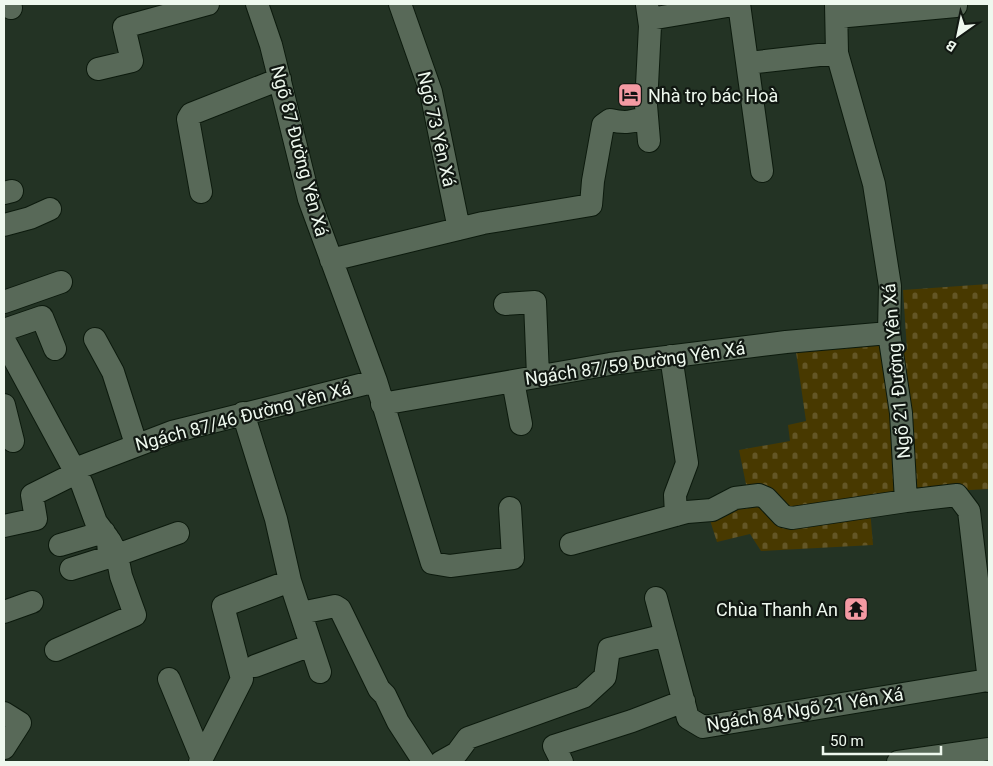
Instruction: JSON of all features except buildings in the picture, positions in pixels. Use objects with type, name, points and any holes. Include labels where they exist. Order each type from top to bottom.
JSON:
[{"type":"street","points":[[98,69],[132,61],[124,27],[208,4]]},
{"type":"street","name":"Ngõ 87 Đường Yên Xá","points":[[257,4],[280,79],[309,199],[376,381],[432,563],[450,566],[513,558],[510,508]]},
{"type":"street","name":"Ngõ 73 Yên Xá","points":[[400,4],[432,92],[459,228]]},
{"type":"street","points":[[649,141],[646,116],[649,12],[739,4],[762,171]]},
{"type":"street","points":[[837,10],[956,6]]},
{"type":"street","name":"Ngõ 21 Đường Yên Xá","points":[[837,10],[837,54],[874,184],[890,286],[889,333],[901,413],[906,501]]},
{"type":"street","points":[[748,62],[837,54]]},
{"type":"street","points":[[201,192],[188,119],[191,114],[280,79]]},
{"type":"street","points":[[331,260],[459,228],[591,205],[593,181],[603,125],[610,120],[619,122],[638,121],[646,116]]},
{"type":"street","points":[[4,225],[30,218],[50,209]]},
{"type":"street","points":[[4,302],[61,282]]},
{"type":"street","points":[[505,304],[535,302],[538,376]]},
{"type":"street","points":[[4,330],[42,317],[55,349]]},
{"type":"street","name":"Ngách 87/59 Đường Yên Xá","points":[[382,404],[538,376],[671,356],[786,342],[889,333]]},
{"type":"street","points":[[95,339],[113,372],[136,444]]},
{"type":"street","points":[[6,352],[32,393],[75,469],[96,522],[110,542],[120,576],[135,615],[56,650]]},
{"type":"street","points":[[671,356],[687,463],[675,495],[676,515]]},
{"type":"street","name":"Ngách 87/46 Đường Yên Xá","points":[[4,526],[36,520],[32,495],[74,474],[75,469],[136,444],[243,414],[376,381]]},
{"type":"street","points":[[514,381],[521,424]]},
{"type":"street","points":[[4,399],[32,393]]},
{"type":"street","points":[[4,404],[14,441]]},
{"type":"street","points":[[243,414],[276,519],[290,581],[320,672]]},
{"type":"street","points":[[571,544],[676,515],[712,510],[735,498],[759,495],[766,498],[776,512],[792,518],[957,495],[969,511],[989,681]]},
{"type":"street","points":[[60,545],[110,542],[178,533]]},
{"type":"street","points":[[71,569],[109,557],[110,542]]},
{"type":"street","points":[[249,680],[223,606],[290,581]]},
{"type":"street","name":"Ngách 84 Ngõ 21 Yên Xá","points":[[656,598],[688,718],[703,727],[989,681]]},
{"type":"street","points":[[4,612],[32,602]]},
{"type":"street","points":[[301,613],[335,606],[340,608],[379,689],[386,695],[398,722],[424,762]]},
{"type":"street","points":[[441,762],[457,753],[468,738],[583,698],[605,677],[609,649],[666,635]]},
{"type":"street","points":[[201,760],[249,680],[311,645]]},
{"type":"street","points":[[169,679],[201,760]]},
{"type":"street","points":[[562,762],[554,746],[632,721],[684,701]]},
{"type":"street","points":[[4,713],[20,723],[4,748]]},
{"type":"street","points":[[898,762],[989,749]]},
{"type":"green space","points":[[989,284],[989,489],[913,493],[897,351],[907,350],[903,290]]},
{"type":"green space","points":[[886,341],[899,497],[870,509],[873,545],[761,551],[750,534],[717,542],[708,514],[748,494],[739,450],[790,441],[788,425],[806,421],[796,352]]},
{"type":"place","name":"Nhà trọ bác Hoà","points":[[630,95]]},
{"type":"place","name":"Chùa Thanh An","points":[[856,609]]}]
